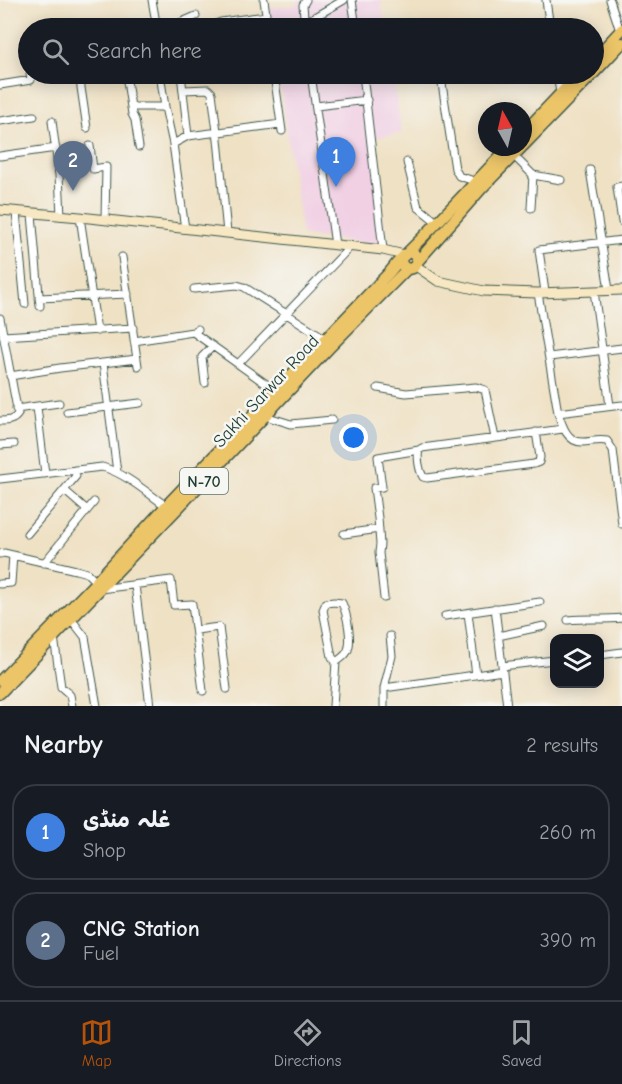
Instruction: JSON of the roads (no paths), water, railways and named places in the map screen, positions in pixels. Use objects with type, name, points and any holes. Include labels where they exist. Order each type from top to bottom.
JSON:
[{"type":"highway","points":[[604,50],[621,34]]},
{"type":"highway","name":"N-70","points":[[604,58],[621,34]]},
{"type":"highway","points":[[532,123],[569,84]]},
{"type":"highway","name":"N-70","points":[[532,136],[582,84]]},
{"type":"highway","name":"N-70","points":[[409,260],[438,223],[506,156]]},
{"type":"highway","name":"N-70","points":[[409,260],[482,188],[507,156]]},
{"type":"highway","name":"Sakhi Sarwar Road","points":[[0,693],[71,619],[165,506],[326,339],[409,260]]},
{"type":"highway","name":"Sakhi Sarwar Road","points":[[0,681],[265,416],[409,260]]},
{"type":"main road","points":[[0,210],[383,250],[409,260],[438,281],[484,291],[622,290]]},
{"type":"street","points":[[152,0],[155,18]]},
{"type":"street","points":[[251,18],[266,16],[264,0]]},
{"type":"street","points":[[304,18],[303,5],[306,0]]},
{"type":"street","points":[[317,18],[345,0]]},
{"type":"street","points":[[352,0],[355,18]]},
{"type":"street","points":[[546,0],[549,18]]},
{"type":"street","points":[[610,0],[621,34]]},
{"type":"street","points":[[192,18],[196,16]]},
{"type":"street","points":[[0,85],[18,82]]},
{"type":"street","points":[[81,84],[87,128]]},
{"type":"street","points":[[128,84],[139,147]]},
{"type":"street","points":[[162,84],[185,229]]},
{"type":"street","points":[[182,84],[188,136]]},
{"type":"street","points":[[173,144],[188,136],[282,128],[275,84]]},
{"type":"street","points":[[312,84],[335,244]]},
{"type":"street","points":[[365,84],[383,250]]},
{"type":"street","points":[[442,84],[455,169],[459,176],[477,182]]},
{"type":"street","points":[[559,84],[560,93]]},
{"type":"street","points":[[183,90],[210,90],[217,133],[227,233]]},
{"type":"street","points":[[315,106],[367,100]]},
{"type":"street","points":[[131,107],[165,107]]},
{"type":"street","points":[[0,121],[34,116]]},
{"type":"street","points":[[52,122],[62,216]]},
{"type":"street","points":[[90,147],[93,169],[106,167],[105,220]]},
{"type":"street","points":[[0,156],[56,148]]},
{"type":"street","points":[[516,156],[533,175],[561,180]]},
{"type":"street","points":[[407,162],[418,207],[438,223]]},
{"type":"street","points":[[590,170],[609,290]]},
{"type":"street","points":[[531,208],[533,175]]},
{"type":"street","points":[[622,186],[617,187],[622,222]]},
{"type":"street","points":[[16,212],[25,304]]},
{"type":"street","points":[[32,214],[40,302],[91,295],[128,294]]},
{"type":"street","points":[[80,217],[97,331]]},
{"type":"street","points":[[622,240],[539,250],[549,357],[558,413],[563,429],[572,439],[579,442],[600,439],[607,441],[613,450],[622,524]]},
{"type":"street","points":[[238,364],[351,246]]},
{"type":"street","points":[[10,376],[103,363],[138,363],[122,257]]},
{"type":"street","points":[[194,289],[237,285],[244,287],[326,339]]},
{"type":"street","points":[[594,291],[610,406]]},
{"type":"street","points":[[0,318],[18,414],[16,417],[0,422]]},
{"type":"street","points":[[2,338],[133,328]]},
{"type":"street","points":[[134,341],[196,330],[213,346],[276,391]]},
{"type":"street","points":[[205,383],[202,357],[213,346]]},
{"type":"street","points":[[549,357],[622,348]]},
{"type":"street","points":[[103,363],[117,472]]},
{"type":"street","points":[[378,388],[406,393],[476,387],[485,390],[495,438]]},
{"type":"street","points":[[16,409],[59,403]]},
{"type":"street","points":[[67,412],[140,403]]},
{"type":"street","points":[[558,413],[622,405]]},
{"type":"street","points":[[37,406],[45,474]]},
{"type":"street","points":[[265,416],[291,424],[332,420]]},
{"type":"street","points":[[384,598],[374,488],[382,487],[378,457],[422,448],[563,429]]},
{"type":"street","points":[[419,450],[421,473],[427,478],[534,464],[539,462],[540,457],[536,432]]},
{"type":"street","points":[[0,445],[14,444]]},
{"type":"street","points":[[0,479],[102,467],[117,472],[165,506]]},
{"type":"street","points":[[27,534],[76,476],[75,470]]},
{"type":"street","points":[[64,490],[87,510]]},
{"type":"street","points":[[44,563],[94,502]]},
{"type":"street","points":[[344,534],[379,529]]},
{"type":"street","points":[[0,554],[87,573],[98,585],[135,585],[171,580],[174,605],[192,604],[203,691]]},
{"type":"street","points":[[0,584],[11,583],[13,555]]},
{"type":"street","points":[[135,585],[150,706]]},
{"type":"street","points":[[333,706],[336,662],[332,657],[323,610],[326,603],[334,602],[342,603],[350,639],[347,653],[336,662]]},
{"type":"street","points":[[445,616],[540,602]]},
{"type":"street","points":[[495,608],[507,706]]},
{"type":"street","points":[[468,613],[476,675]]},
{"type":"street","points":[[568,621],[588,618],[602,620],[622,618]]},
{"type":"street","points":[[71,619],[85,637],[97,706]]},
{"type":"street","points":[[498,636],[544,626]]},
{"type":"street","points":[[196,630],[219,627],[227,689]]},
{"type":"street","points":[[384,706],[384,688],[392,656],[390,636]]},
{"type":"street","points":[[54,637],[61,687],[70,695],[72,706]]},
{"type":"street","points":[[604,654],[622,652]]},
{"type":"street","points":[[384,688],[476,675],[550,661]]},
{"type":"place","name":"غلہ منڈی","points":[[336,187]]},
{"type":"place","name":"CNG Station","points":[[73,191]]}]
